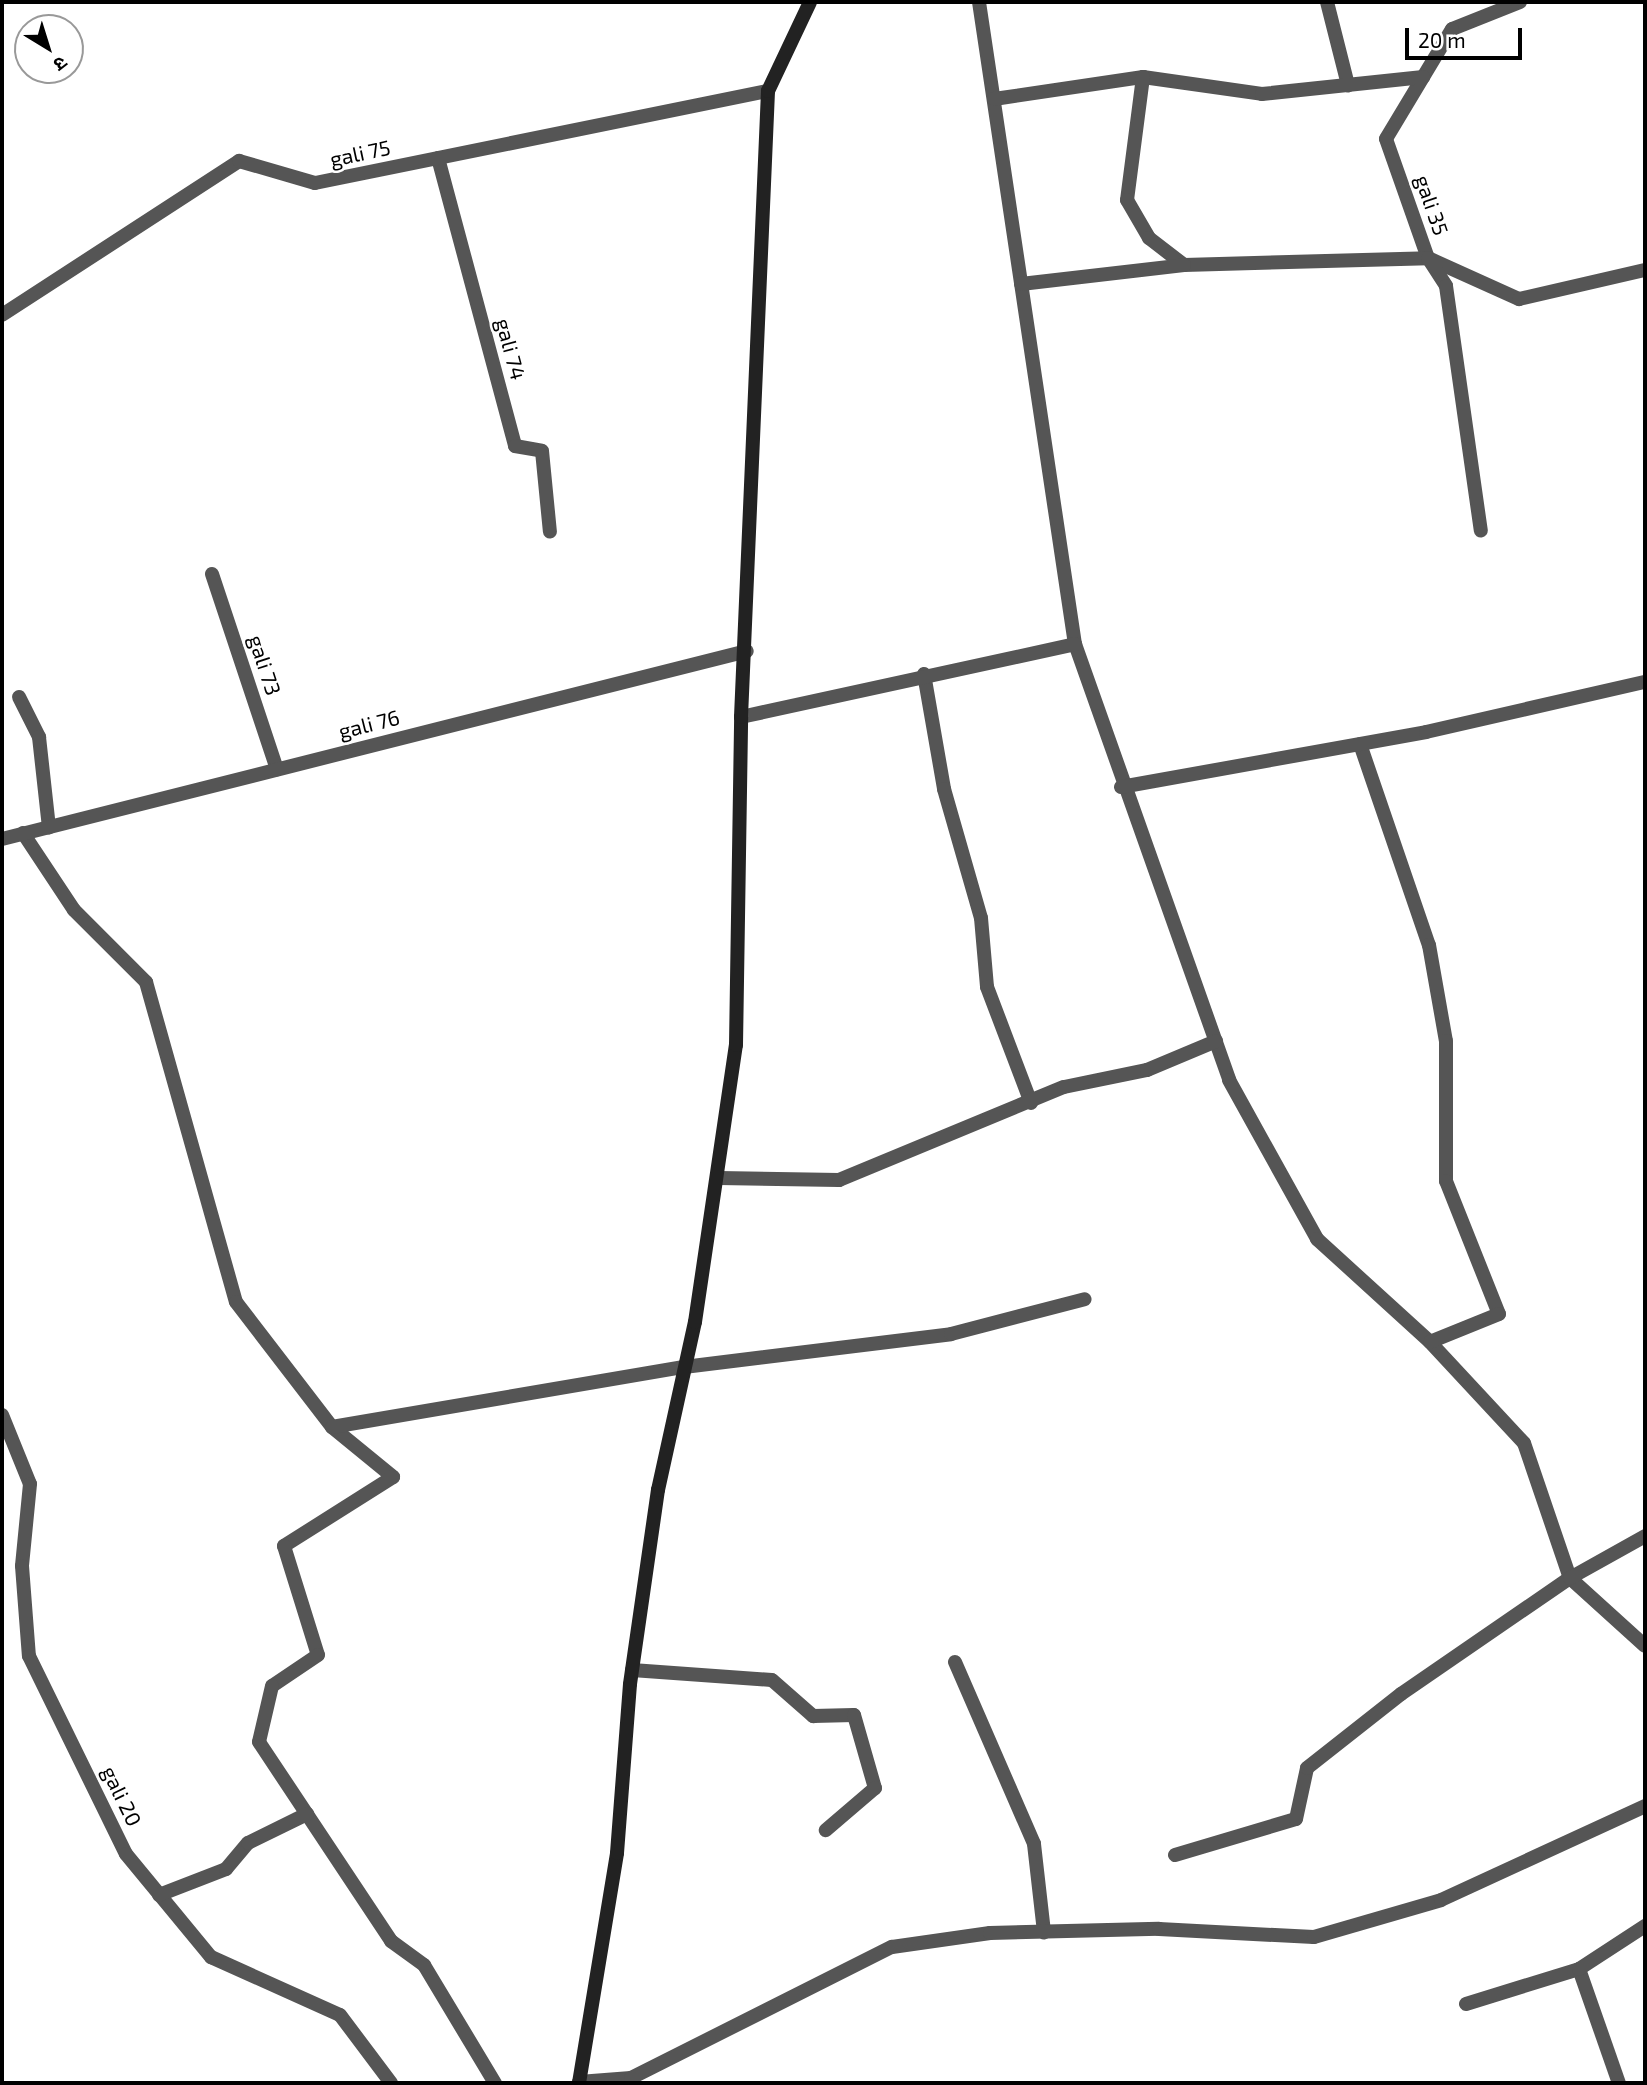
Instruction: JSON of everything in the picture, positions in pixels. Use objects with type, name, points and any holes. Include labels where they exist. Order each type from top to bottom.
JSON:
[{"type":"street","points":[[810,2],[768,91],[747,651],[741,717],[736,1045],[719,1178],[632,1670],[617,1853],[579,2083],[631,2078],[892,1947],[1044,1932],[1314,1937],[1441,1900],[1645,1806]]},
{"type":"street","points":[[979,2],[1075,644],[1121,787],[1216,1041],[1228,1080],[1317,1239],[1430,1342],[1524,1443],[1570,1578],[1645,1646]]},
{"type":"street","points":[[1327,2],[1348,85]]},
{"type":"street","name":"gali 35","points":[[1520,2],[1452,29],[1386,139],[1428,258],[1520,299],[1645,270]]},
{"type":"street","points":[[994,99],[1143,77],[1262,93],[1423,77]]},
{"type":"street","points":[[1143,77],[1127,200],[1149,238],[1184,265]]},
{"type":"street","name":"gali 75","points":[[2,315],[239,161],[315,183],[768,91]]},
{"type":"street","name":"gali 74","points":[[438,158],[515,446],[542,451],[550,531]]},
{"type":"street","points":[[1021,284],[1184,265],[1428,258],[1446,286],[1480,531]]},
{"type":"street","name":"gali 73","points":[[212,574],[277,769]]},
{"type":"street","points":[[741,717],[924,674],[1075,644]]},
{"type":"street","name":"gali 76","points":[[2,839],[747,651]]},
{"type":"street","points":[[924,674],[944,789],[981,918],[987,987],[1031,1103]]},
{"type":"street","points":[[1121,787],[1360,744],[1645,682]]},
{"type":"street","points":[[19,697],[39,737],[49,827]]},
{"type":"street","points":[[1360,744],[1429,945],[1446,1041],[1446,1181],[1499,1314],[1430,1342]]},
{"type":"street","points":[[23,833],[74,910],[146,982],[236,1302],[332,1427],[393,1477],[284,1546],[318,1655],[272,1686],[259,1742],[391,1941],[424,1965],[495,2083]]},
{"type":"street","points":[[719,1178],[839,1180],[1031,1103],[1064,1087],[1147,1070],[1216,1041]]},
{"type":"street","points":[[332,1427],[684,1367],[951,1334],[1085,1299]]},
{"type":"street","name":"gali 20","points":[[2,1415],[30,1484],[22,1566],[29,1656],[126,1854],[211,1957],[340,2015],[391,2083]]},
{"type":"street","points":[[1175,1855],[1296,1819],[1307,1768],[1570,1578],[1645,1536]]},
{"type":"street","points":[[955,1662],[1034,1844],[1044,1932]]},
{"type":"street","points":[[632,1670],[772,1680],[813,1716],[854,1715],[875,1788],[826,1830]]},
{"type":"street","points":[[159,1895],[226,1869],[248,1843],[307,1814]]},
{"type":"street","points":[[1466,2004],[1579,1969],[1645,1926]]},
{"type":"street","points":[[1579,1969],[1619,2083]]}]
